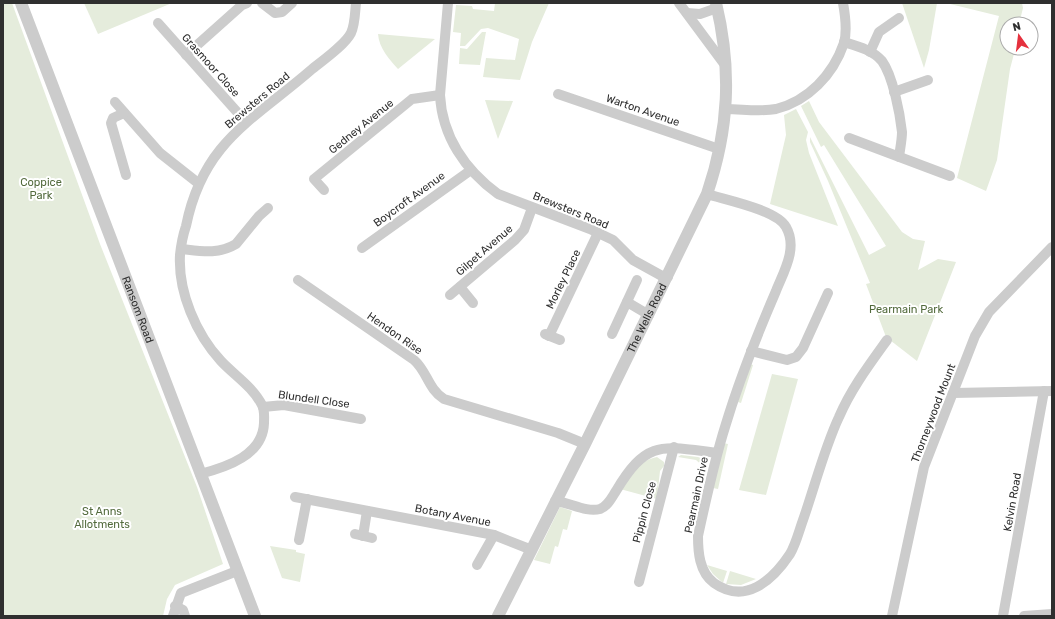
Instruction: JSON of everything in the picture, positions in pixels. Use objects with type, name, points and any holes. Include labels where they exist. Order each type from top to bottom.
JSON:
[{"type":"street","name":"Ransom Road","points":[[21,3],[254,616]]},
{"type":"street","points":[[186,55],[242,5],[247,3]]},
{"type":"street","points":[[262,3],[275,13],[282,12],[292,3]]},
{"type":"street","name":"Brewsters Road","points":[[263,407],[254,393],[220,359],[201,331],[185,296],[180,265],[181,249],[187,219],[198,183],[210,161],[224,144],[246,122],[298,82],[348,38],[353,26],[356,3]]},
{"type":"street","name":"Brewsters Road","points":[[448,3],[440,94],[441,106],[448,133],[455,147],[471,170],[498,194],[613,240],[633,260],[662,276],[668,277]]},
{"type":"street","points":[[679,3],[725,65]]},
{"type":"street","points":[[726,109],[763,110],[793,104],[810,93],[821,82],[832,67],[844,42],[843,3]]},
{"type":"street","points":[[687,13],[700,14],[716,5]]},
{"type":"street","name":"The Wells Road","points":[[501,616],[555,501],[668,277],[707,194],[715,171],[726,109],[725,65],[716,5]]},
{"type":"street","name":"Grasmoor Close","points":[[158,23],[246,122]]},
{"type":"street","points":[[870,52],[879,32],[895,23]]},
{"type":"street","points":[[844,42],[870,52],[882,61],[888,73],[894,92],[902,133],[899,157]]},
{"type":"street","points":[[894,92],[928,80]]},
{"type":"street","name":"Gedney Avenue","points":[[324,190],[314,179],[412,99],[440,94]]},
{"type":"street","name":"Warton Avenue","points":[[558,94],[719,149]]},
{"type":"street","points":[[115,102],[124,114],[160,152],[198,183]]},
{"type":"street","points":[[124,114],[113,118],[111,123],[126,174]]},
{"type":"street","points":[[849,138],[950,176]]},
{"type":"street","name":"Boycroft Avenue","points":[[362,248],[471,170]]},
{"type":"street","name":"Pearmain Drive","points":[[707,194],[766,212],[777,218],[784,223],[791,241],[787,262],[751,351],[717,453],[698,536],[698,551],[701,565],[710,580],[724,590],[746,592],[758,586],[775,573],[791,553],[838,418],[851,392],[888,340]]},
{"type":"street","points":[[181,249],[217,252],[231,247],[236,244],[256,212],[268,208]]},
{"type":"street","name":"Gilpet Avenue","points":[[450,295],[515,240],[524,230],[532,208]]},
{"type":"street","name":"Morley Place","points":[[560,340],[548,335],[598,233]]},
{"type":"street","name":"Thorneywood Mount","points":[[892,616],[924,467],[983,321],[989,312],[1052,247]]},
{"type":"street","name":"Hendon Rise","points":[[298,280],[419,364],[432,389],[444,399],[565,435],[585,444]]},
{"type":"street","points":[[612,334],[637,280]]},
{"type":"street","name":"Gilpet Avenue","points":[[460,287],[473,304]]},
{"type":"street","points":[[751,351],[787,360],[796,357],[803,348],[828,293]]},
{"type":"street","points":[[627,302],[649,315]]},
{"type":"street","points":[[953,393],[1048,391]]},
{"type":"street","name":"Kelvin Road","points":[[1003,616],[1048,391]]},
{"type":"street","name":"Blundell Close","points":[[263,407],[284,405],[361,419]]},
{"type":"street","points":[[200,474],[243,458],[251,452],[262,434],[264,414],[263,407]]},
{"type":"street","points":[[555,501],[590,509],[599,509],[608,503],[624,475],[637,461],[649,453],[662,448],[674,447],[717,453]]},
{"type":"street","name":"Pippin Close","points":[[638,582],[674,447]]},
{"type":"street","name":"Botany Avenue","points":[[295,497],[494,535],[532,550]]},
{"type":"street","points":[[299,540],[306,499]]},
{"type":"street","points":[[363,536],[367,511]]},
{"type":"street","points":[[477,565],[494,535]]},
{"type":"street","points":[[185,616],[183,610],[174,611],[181,593],[237,571]]},
{"type":"street","points":[[1024,616],[1052,614]]},
{"type":"green space","name":"St Anns Allotments","points":[[3,3],[12,3],[100,244],[197,487],[223,564],[175,585],[167,599],[163,616],[3,616]]},
{"type":"green space","points":[[84,3],[172,3],[98,34]]},
{"type":"green space","points":[[495,3],[549,3],[532,42],[520,80],[483,77],[486,58],[515,60],[519,39],[488,28],[481,29],[465,46],[460,46],[461,33],[453,32],[456,5],[472,6],[473,9],[494,11]]},
{"type":"green space","points":[[902,3],[937,3],[929,50],[924,68]]},
{"type":"green space","points":[[946,3],[1022,3],[1023,8],[1021,16],[999,16]]},
{"type":"green space","points":[[999,16],[999,56],[1013,56],[1010,69],[997,160],[986,191],[957,178]]},
{"type":"green space","points":[[482,32],[486,32],[480,65],[459,64],[460,48],[467,49]]},
{"type":"green space","points":[[378,34],[435,39],[398,69],[382,49]]},
{"type":"green space","points":[[485,100],[513,101],[498,139]]},
{"type":"green space","name":"Pearmain Park","points":[[809,101],[819,122],[902,232],[913,239],[925,241],[918,270],[938,259],[956,262],[917,361],[886,337],[866,284],[870,283],[828,181],[810,142],[810,137],[869,255],[886,246],[824,145],[821,147],[801,106]]},
{"type":"green space","points":[[796,109],[808,132],[806,140],[809,153],[838,226],[770,204],[786,135],[784,115]]},
{"type":"green space","points":[[750,364],[753,365],[741,403],[738,402]]},
{"type":"green space","points":[[772,374],[798,379],[766,495],[739,490]]},
{"type":"green space","points":[[723,443],[728,444],[718,489],[713,488]]},
{"type":"green space","points":[[681,455],[703,459],[704,467],[696,460],[678,457]]},
{"type":"green space","points":[[657,457],[664,462],[664,466],[660,471],[657,499],[620,489],[640,465],[645,461]]},
{"type":"green space","points":[[560,507],[572,511],[567,530],[563,529],[558,547],[555,546],[550,564],[534,560]]},
{"type":"green space","points":[[270,546],[296,550],[296,552],[305,554],[300,582],[282,578]]},
{"type":"green space","points":[[707,565],[727,571],[723,583],[713,574]]},
{"type":"green space","points":[[730,571],[756,579],[741,585],[726,584]]},
{"type":"park label","name":"Coppice Park","points":[[41,188]]}]
